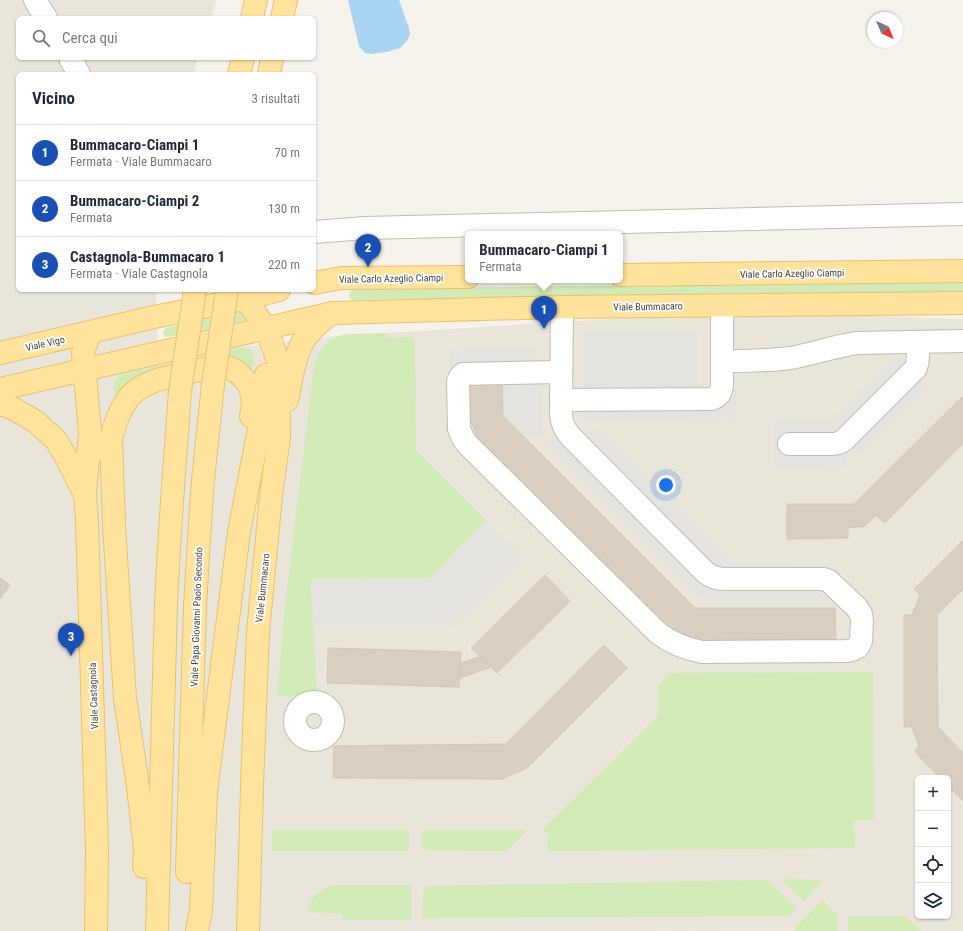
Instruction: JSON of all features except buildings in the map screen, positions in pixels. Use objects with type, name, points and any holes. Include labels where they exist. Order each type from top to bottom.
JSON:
[{"type":"main road","points":[[252,16],[256,0]]},
{"type":"main road","points":[[282,16],[286,0]]},
{"type":"main road","points":[[240,72],[242,60]]},
{"type":"main road","points":[[269,72],[272,60]]},
{"type":"main road","name":"Viale Carlo Azeglio Ciampi","points":[[623,275],[963,271]]},
{"type":"main road","name":"Viale Carlo Azeglio Ciampi","points":[[316,283],[342,278],[465,277]]},
{"type":"main road","points":[[279,437],[295,362],[302,344],[314,328],[339,312],[340,306],[337,299],[337,292],[338,284],[342,278]]},
{"type":"main road","points":[[142,931],[150,909],[172,491],[180,390],[195,292]]},
{"type":"main road","points":[[236,294],[258,292]]},
{"type":"main road","name":"Viale Bummacaro","points":[[236,294],[253,309],[267,333],[278,361],[279,437],[271,496],[258,632],[249,921]]},
{"type":"main road","name":"Viale Vigo","points":[[0,353],[154,317],[236,294]]},
{"type":"main road","name":"Viale Papa Giovanni Paolo Secondo","points":[[195,850],[196,598],[202,490],[213,384],[236,294]]},
{"type":"main road","name":"Viale Bummacaro","points":[[0,389],[165,350],[267,333],[339,312],[562,307],[963,303]]},
{"type":"main road","points":[[154,317],[152,328],[154,337],[158,345],[165,350]]},
{"type":"main road","points":[[90,332],[83,353],[90,432],[100,477],[114,526]]},
{"type":"main road","points":[[192,920],[195,850],[206,792],[239,532],[261,419],[267,333]]},
{"type":"main road","points":[[87,520],[113,429],[124,405],[132,394],[155,380],[196,370],[221,366],[237,372],[249,384],[253,396],[250,434],[254,454],[271,496]]},
{"type":"main road","points":[[0,404],[12,408],[35,421],[56,440],[85,496]]},
{"type":"main road","points":[[85,496],[90,432]]},
{"type":"main road","points":[[111,438],[114,526],[125,698],[137,779],[152,850]]},
{"type":"main road","name":"Viale Castagnola","points":[[85,496],[97,849],[96,931]]},
{"type":"main road","points":[[150,909],[157,931]]},
{"type":"street","points":[[35,0],[45,16]]},
{"type":"street","points":[[71,60],[78,72]]},
{"type":"street","points":[[316,232],[365,228],[963,214]]},
{"type":"street","points":[[561,400],[711,399],[716,397],[720,394],[722,386],[722,306]]},
{"type":"street","points":[[561,372],[463,374],[458,381],[460,434],[463,439],[658,633],[666,639],[702,652],[847,651],[858,647],[861,641],[861,614],[857,608],[829,581],[824,579],[717,579],[711,576],[705,572],[572,438],[562,423],[561,415],[562,307]]},
{"type":"street","points":[[722,361],[792,357],[842,345],[857,343],[963,341]]},
{"type":"street","points":[[789,444],[833,444],[844,440],[916,368],[918,363],[918,342]]},
{"type":"shaded area","points":[[0,0],[216,0],[212,16],[16,16],[16,60],[197,60],[194,72],[16,72],[16,292],[156,292],[159,366],[241,347],[346,335],[733,311],[963,319],[963,931],[0,931]]},
{"type":"shaded area","points":[[584,331],[698,331],[698,389],[736,389],[736,418],[584,419]]},
{"type":"shaded area","points":[[535,349],[536,377],[450,378],[450,350]]},
{"type":"shaded area","points":[[896,357],[927,390],[860,456],[850,446],[841,430],[841,426],[836,420],[836,415]]},
{"type":"shaded area","points":[[503,385],[542,385],[541,436],[525,436],[504,416]]},
{"type":"shaded area","points":[[571,421],[587,437],[596,428],[732,564],[820,565],[821,575],[835,599],[698,599],[545,446]]},
{"type":"shaded area","points":[[773,421],[832,421],[832,429],[837,433],[847,450],[846,466],[774,467]]},
{"type":"shaded area","points":[[486,521],[524,558],[459,621],[451,626],[314,626],[311,582],[314,579],[430,578]]},
{"type":"shaded area","points":[[795,928],[795,931],[482,931]]},
{"type":"green space","points":[[963,281],[963,293],[352,300],[349,296],[354,289]]},
{"type":"green space","points":[[243,311],[247,318],[244,321],[168,337],[164,336],[163,333],[166,328],[169,327]]},
{"type":"green space","points":[[386,333],[386,338],[415,337],[416,451],[486,521],[430,578],[314,579],[311,583],[317,696],[277,696],[285,604],[315,361],[322,348],[334,338],[339,336],[348,334]]},
{"type":"green space","points":[[241,347],[247,348],[253,352],[254,360],[252,374],[151,375],[114,410],[114,381],[120,375]]},
{"type":"green space","points":[[873,672],[874,820],[854,820],[855,848],[547,851],[548,834],[542,830],[658,716],[658,687],[668,673]]},
{"type":"green space","points":[[272,830],[409,830],[409,851],[272,851]]},
{"type":"green space","points":[[422,830],[527,830],[506,851],[422,850]]},
{"type":"green space","points":[[780,879],[823,880],[804,901]]},
{"type":"green space","points":[[767,880],[797,908],[789,916],[422,918],[424,886]]},
{"type":"green space","points":[[333,885],[411,885],[411,920],[343,920],[343,914],[307,912],[313,898],[322,890]]},
{"type":"green space","points":[[822,900],[838,915],[838,931],[795,931],[795,928]]},
{"type":"green space","points":[[848,916],[906,916],[921,931],[848,931]]},
{"type":"water","points":[[348,0],[399,0],[409,28],[410,35],[406,42],[400,48],[386,52],[371,54],[365,53],[359,46]]},
{"type":"place","name":"Bummacaro-Ciampi 2","points":[[368,267]]},
{"type":"place","name":"Bummacaro-Ciampi 1","points":[[544,329]]},
{"type":"place","name":"Castagnola-Bummacaro 1","points":[[71,656]]}]
